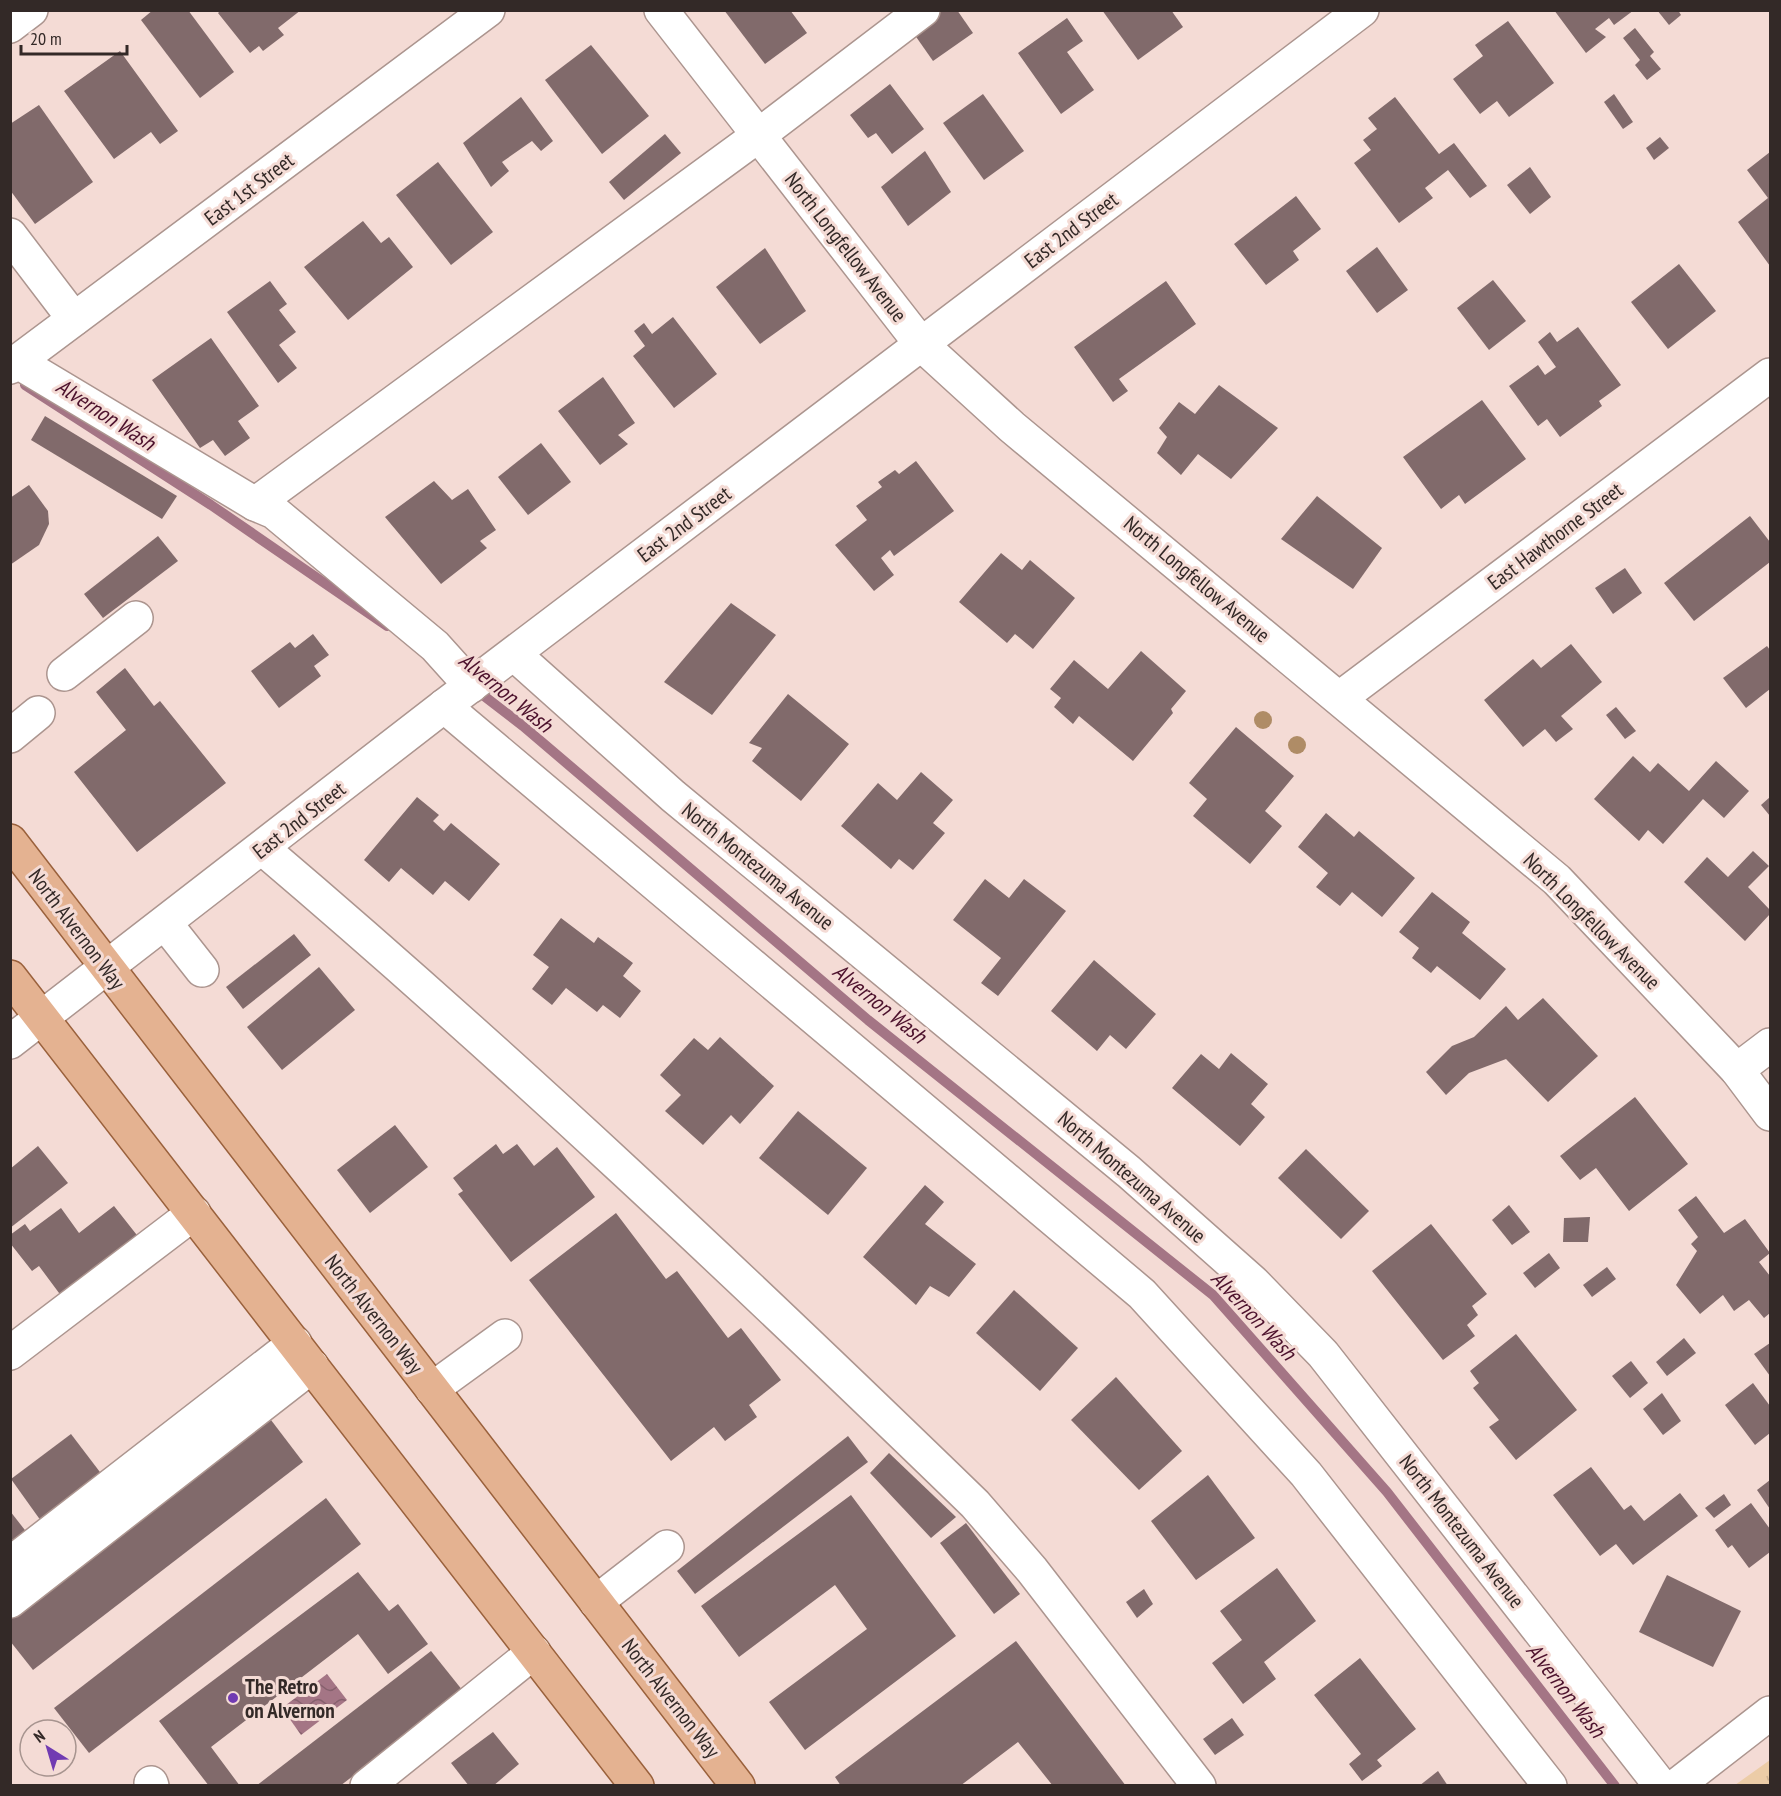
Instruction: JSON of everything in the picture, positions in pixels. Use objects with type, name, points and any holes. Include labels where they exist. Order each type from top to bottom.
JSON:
[{"type":"main road","name":"North Alvernon Way","points":[[10,841],[738,1785]]},
{"type":"main road","points":[[10,976],[637,1785]]},
{"type":"street","points":[[10,26],[31,10]]},
{"type":"street","name":"East 1st Street","points":[[14,364],[488,10]]},
{"type":"street","name":"North Longfellow Avenue","points":[[661,10],[921,344],[1012,427],[1341,698],[1557,880],[1737,1070],[1770,1114]]},
{"type":"street","points":[[255,504],[759,135],[923,10]]},
{"type":"street","name":"East 2nd Street","points":[[10,1042],[444,706],[1362,10]]},
{"type":"street","points":[[10,235],[74,319]]},
{"type":"street","points":[[14,364],[255,504],[274,512],[435,646],[471,686]]},
{"type":"street","name":"East Hawthorne Street","points":[[1341,698],[1770,375]]},
{"type":"street","points":[[64,674],[135,618]]},
{"type":"street","name":"North Montezuma Avenue","points":[[514,654],[673,796],[1120,1165],[1253,1282],[1323,1354],[1661,1785]]},
{"type":"street","points":[[444,706],[1142,1294],[1306,1474],[1550,1785]]},
{"type":"street","points":[[10,736],[38,713]]},
{"type":"street","points":[[262,848],[438,1000],[556,1108],[975,1504],[1032,1570],[1199,1785]]},
{"type":"street","points":[[165,923],[202,970]]},
{"type":"street","points":[[1737,1070],[1770,1045]]},
{"type":"street","points":[[10,1353],[194,1213]]},
{"type":"street","points":[[432,1389],[505,1336]]},
{"type":"street","points":[[10,1564],[304,1355]]},
{"type":"street","points":[[10,1601],[304,1355]]},
{"type":"street","points":[[596,1602],[667,1547]]},
{"type":"street","points":[[367,1785],[534,1652]]},
{"type":"street","points":[[1676,1785],[1770,1713]]},
{"type":"green space","points":[[1770,1760],[1770,1785],[1735,1785]]},
{"type":"water","points":[[327,1674],[347,1700],[301,1735],[282,1708]]},
{"type":"building","points":[[153,10],[188,10],[234,72],[200,98],[141,20]]},
{"type":"building","points":[[221,10],[301,10],[278,28],[284,35],[263,51],[259,46],[250,53],[218,13]]},
{"type":"building","points":[[724,10],[790,10],[807,33],[765,64]]},
{"type":"building","points":[[941,10],[957,10],[973,33],[933,61],[912,31]]},
{"type":"building","points":[[1102,10],[1171,10],[1183,27],[1138,60]]},
{"type":"building","points":[[1554,10],[1634,10],[1614,25],[1609,18],[1595,29],[1606,37],[1586,53]]},
{"type":"building","points":[[1657,10],[1678,10],[1681,15],[1669,25]]},
{"type":"building","points":[[1067,18],[1083,41],[1067,52],[1094,90],[1061,114],[1018,53]]},
{"type":"building","points":[[1508,21],[1554,83],[1509,117],[1497,101],[1480,114],[1453,79],[1483,56],[1475,45]]},
{"type":"building","points":[[1635,28],[1654,52],[1650,56],[1661,69],[1647,80],[1635,65],[1640,60],[1623,38]]},
{"type":"building","points":[[591,45],[649,116],[602,154],[545,80]]},
{"type":"building","points":[[120,51],[178,131],[160,144],[151,132],[114,159],[64,91]]},
{"type":"building","points":[[890,84],[924,129],[892,154],[876,133],[868,138],[850,115]]},
{"type":"building","points":[[983,94],[1024,151],[984,180],[943,123]]},
{"type":"building","points":[[1614,94],[1633,122],[1623,129],[1604,102]]},
{"type":"building","points":[[521,97],[553,141],[541,151],[532,141],[502,162],[509,171],[491,187],[463,143]]},
{"type":"building","points":[[1395,97],[1439,154],[1454,143],[1487,186],[1470,198],[1448,170],[1425,188],[1433,198],[1399,223],[1354,163],[1371,150],[1363,140],[1377,129],[1368,118]]},
{"type":"building","points":[[39,105],[93,182],[35,224],[10,190],[10,124]]},
{"type":"building","points":[[665,134],[681,153],[624,200],[609,182]]},
{"type":"building","points":[[1660,137],[1669,148],[1654,160],[1646,148]]},
{"type":"building","points":[[925,151],[951,192],[908,226],[881,187]]},
{"type":"building","points":[[1770,152],[1770,266],[1738,222],[1768,198],[1747,170]]},
{"type":"building","points":[[438,162],[493,232],[451,265],[396,195]]},
{"type":"building","points":[[1530,167],[1551,197],[1530,214],[1507,185]]},
{"type":"building","points":[[1296,196],[1321,229],[1293,251],[1299,260],[1266,285],[1234,244]]},
{"type":"building","points":[[363,221],[381,243],[389,237],[413,267],[348,320],[304,267]]},
{"type":"building","points":[[1377,247],[1408,290],[1377,313],[1346,271]]},
{"type":"building","points":[[765,248],[806,311],[760,344],[716,287]]},
{"type":"building","points":[[1679,264],[1716,311],[1668,349],[1631,302]]},
{"type":"building","points":[[1493,280],[1526,321],[1489,350],[1457,308]]},
{"type":"building","points":[[270,281],[287,304],[279,310],[296,332],[279,345],[297,368],[278,383],[227,312]]},
{"type":"building","points":[[1166,281],[1196,324],[1119,379],[1128,391],[1113,402],[1074,347]]},
{"type":"building","points":[[673,317],[717,374],[674,408],[633,356],[645,346],[634,331],[644,323],[652,334]]},
{"type":"building","points":[[1578,327],[1621,385],[1599,401],[1602,406],[1560,437],[1547,419],[1538,426],[1509,386],[1538,365],[1545,375],[1556,367],[1538,342],[1550,332],[1557,342]]},
{"type":"building","points":[[211,338],[259,406],[238,421],[250,438],[225,456],[213,440],[200,448],[152,380]]},
{"type":"building","points":[[603,377],[635,423],[618,435],[628,444],[600,465],[558,411]]},
{"type":"building","points":[[1219,385],[1278,428],[1231,479],[1198,454],[1181,475],[1157,453],[1167,437],[1159,428],[1179,402],[1195,414]]},
{"type":"building","points":[[1482,400],[1526,459],[1465,504],[1459,495],[1441,509],[1403,457]]},
{"type":"building","points":[[45,416],[177,496],[162,519],[31,440]]},
{"type":"building","points":[[541,443],[571,482],[528,515],[498,477]]},
{"type":"building","points":[[916,461],[954,511],[894,556],[890,550],[881,558],[894,575],[874,591],[835,545],[867,520],[856,506],[882,487],[878,482],[895,470],[899,474]]},
{"type":"building","points":[[434,481],[452,500],[468,489],[496,530],[480,541],[487,548],[441,584],[385,517]]},
{"type":"building","points":[[29,485],[48,511],[49,524],[39,545],[10,565],[10,498]]},
{"type":"building","points":[[1317,496],[1382,548],[1353,589],[1281,539]]},
{"type":"building","points":[[1750,516],[1770,542],[1770,562],[1694,621],[1664,583]]},
{"type":"building","points":[[158,536],[178,561],[103,618],[84,594]]},
{"type":"building","points":[[1001,553],[1022,570],[1030,560],[1075,598],[1033,649],[1015,634],[1007,643],[959,602]]},
{"type":"building","points":[[1625,568],[1642,593],[1613,614],[1595,588]]},
{"type":"building","points":[[731,603],[776,635],[712,715],[664,682]]},
{"type":"building","points":[[313,634],[329,655],[314,666],[321,676],[279,708],[251,671],[290,642],[295,648]]},
{"type":"building","points":[[1571,644],[1602,682],[1561,716],[1573,729],[1556,742],[1545,729],[1523,747],[1484,700],[1533,659],[1541,668]]},
{"type":"building","points":[[1767,646],[1770,650],[1770,689],[1746,708],[1723,678]]},
{"type":"building","points":[[1141,651],[1186,691],[1171,709],[1173,713],[1133,761],[1079,716],[1073,724],[1054,707],[1061,698],[1050,689],[1074,660],[1108,689]]},
{"type":"building","points":[[125,668],[154,706],[160,701],[226,783],[137,852],[74,772],[126,730],[96,692]]},
{"type":"building","points":[[788,694],[849,744],[801,801],[752,761],[762,748],[749,743]]},
{"type":"building","points":[[1616,707],[1636,731],[1625,739],[1606,715]]},
{"type":"building","points":[[1236,727],[1294,776],[1265,811],[1282,826],[1250,864],[1193,816],[1207,799],[1189,783]]},
{"type":"building","points":[[1633,756],[1650,772],[1658,763],[1689,791],[1716,761],[1749,791],[1724,818],[1703,799],[1663,844],[1648,830],[1639,841],[1594,799]]},
{"type":"building","points":[[921,772],[953,800],[933,823],[945,833],[913,870],[899,859],[891,869],[841,826],[878,783],[897,800]]},
{"type":"building","points":[[417,797],[439,815],[433,821],[444,831],[451,823],[500,864],[469,901],[445,881],[433,895],[401,868],[389,882],[364,860]]},
{"type":"building","points":[[1770,797],[1770,816],[1761,805]]},
{"type":"building","points":[[1326,813],[1354,837],[1359,831],[1415,878],[1382,917],[1352,892],[1340,906],[1316,887],[1328,873],[1298,847]]},
{"type":"building","points":[[1753,851],[1769,866],[1748,887],[1770,910],[1770,914],[1745,941],[1684,882],[1707,857],[1728,877]]},
{"type":"building","points":[[985,879],[1009,898],[1024,879],[1066,911],[998,996],[981,983],[1001,958],[953,920]]},
{"type":"building","points":[[1432,892],[1470,922],[1462,933],[1506,969],[1480,1000],[1437,966],[1431,973],[1412,958],[1419,948],[1399,932]]},
{"type":"building","points":[[561,918],[594,943],[598,937],[633,963],[623,976],[641,991],[620,1018],[603,1005],[597,1012],[566,988],[552,1005],[532,989],[549,967],[533,955]]},
{"type":"building","points":[[294,934],[311,955],[243,1009],[226,987]]},
{"type":"building","points":[[1094,960],[1156,1014],[1126,1049],[1110,1035],[1097,1051],[1051,1011]]},
{"type":"building","points":[[319,967],[355,1010],[282,1070],[247,1027]]},
{"type":"building","points":[[1543,998],[1598,1056],[1548,1102],[1506,1059],[1469,1073],[1446,1095],[1426,1072],[1452,1046],[1474,1037],[1506,1006],[1518,1020]]},
{"type":"building","points":[[720,1037],[774,1086],[740,1124],[731,1115],[703,1145],[665,1111],[681,1095],[660,1075],[694,1038],[708,1050]]},
{"type":"building","points":[[1231,1053],[1268,1084],[1251,1104],[1265,1117],[1240,1146],[1172,1088],[1201,1054],[1219,1069]]},
{"type":"building","points":[[1635,1097],[1688,1164],[1629,1211],[1596,1168],[1580,1180],[1560,1156]]},
{"type":"building","points":[[798,1111],[867,1168],[828,1215],[759,1158]]},
{"type":"building","points":[[395,1125],[428,1167],[370,1213],[337,1170]]},
{"type":"building","points":[[496,1144],[503,1154],[517,1144],[534,1166],[557,1147],[595,1197],[511,1262],[458,1194],[463,1191],[453,1178]]},
{"type":"building","points":[[38,1146],[68,1183],[10,1228],[10,1169]]},
{"type":"building","points":[[1306,1149],[1369,1211],[1341,1239],[1278,1178]]},
{"type":"building","points":[[925,1185],[944,1202],[925,1224],[976,1264],[949,1297],[930,1286],[916,1305],[863,1257]]},
{"type":"building","points":[[1696,1196],[1724,1233],[1745,1219],[1770,1253],[1759,1262],[1770,1276],[1770,1313],[1764,1318],[1749,1300],[1734,1311],[1723,1295],[1700,1314],[1676,1285],[1697,1251],[1691,1244],[1698,1237],[1678,1210]]},
{"type":"building","points":[[1509,1205],[1530,1232],[1512,1245],[1492,1220]]},
{"type":"building","points":[[114,1206],[140,1239],[62,1297],[39,1266],[32,1271],[10,1243],[10,1235],[25,1224],[30,1231],[61,1208],[79,1233]]},
{"type":"building","points":[[616,1213],[666,1279],[677,1271],[728,1338],[741,1328],[781,1380],[749,1405],[757,1417],[725,1441],[714,1427],[671,1461],[529,1280]]},
{"type":"building","points":[[1590,1217],[1588,1242],[1563,1242],[1564,1218]]},
{"type":"building","points":[[1431,1224],[1487,1294],[1472,1306],[1478,1315],[1467,1325],[1475,1336],[1443,1360],[1372,1271]]},
{"type":"building","points":[[1549,1253],[1560,1268],[1535,1288],[1523,1273]]},
{"type":"building","points":[[1607,1267],[1616,1279],[1592,1297],[1583,1285]]},
{"type":"building","points":[[1014,1290],[1078,1348],[1040,1391],[976,1333]]},
{"type":"building","points":[[1516,1334],[1577,1410],[1516,1460],[1489,1427],[1499,1420],[1473,1388],[1479,1383],[1470,1371]]},
{"type":"building","points":[[1684,1338],[1696,1353],[1667,1376],[1656,1362]]},
{"type":"building","points":[[1770,1343],[1770,1376],[1754,1354]]},
{"type":"building","points":[[1631,1361],[1648,1383],[1630,1398],[1612,1376]]},
{"type":"building","points":[[1116,1377],[1182,1451],[1139,1490],[1071,1420]]},
{"type":"building","points":[[1753,1383],[1770,1406],[1770,1433],[1755,1445],[1725,1405]]},
{"type":"building","points":[[1662,1393],[1681,1421],[1663,1435],[1643,1409]]},
{"type":"building","points":[[271,1420],[303,1462],[33,1670],[10,1641],[10,1620]]},
{"type":"building","points":[[71,1434],[106,1480],[46,1528],[11,1479]]},
{"type":"building","points":[[848,1436],[868,1462],[695,1594],[677,1571]]},
{"type":"building","points":[[889,1453],[956,1517],[931,1538],[870,1473]]},
{"type":"building","points":[[1591,1467],[1624,1510],[1631,1505],[1644,1521],[1680,1493],[1698,1516],[1633,1565],[1616,1544],[1600,1556],[1553,1495]]},
{"type":"building","points":[[1208,1475],[1255,1538],[1196,1580],[1151,1521]]},
{"type":"building","points":[[1770,1480],[1770,1509],[1757,1490]]},
{"type":"building","points":[[1724,1494],[1731,1505],[1714,1518],[1705,1508]]},
{"type":"building","points":[[851,1495],[956,1636],[805,1750],[769,1702],[867,1629],[835,1585],[739,1657],[701,1606]]},
{"type":"building","points":[[326,1498],[361,1544],[89,1753],[78,1739],[78,1718],[62,1718],[54,1708]]},
{"type":"building","points":[[1751,1503],[1770,1529],[1770,1552],[1749,1568],[1732,1545],[1728,1548],[1715,1530]]},
{"type":"building","points":[[10,1511],[28,1534],[10,1547]]},
{"type":"building","points":[[966,1523],[1020,1594],[994,1614],[940,1543]]},
{"type":"building","points":[[1277,1568],[1316,1621],[1264,1662],[1276,1679],[1243,1704],[1212,1663],[1242,1640],[1220,1611]]},
{"type":"building","name":"The Retro on Alvernon","points":[[358,1572],[389,1611],[398,1604],[428,1644],[388,1674],[358,1634],[211,1747],[240,1786],[209,1786],[159,1721]]},
{"type":"building","points":[[1667,1575],[1741,1611],[1713,1667],[1639,1632]]},
{"type":"building","points":[[1144,1589],[1153,1604],[1137,1618],[1126,1602]]},
{"type":"building","points":[[1016,1641],[1126,1786],[1053,1786],[1018,1742],[960,1786],[841,1786],[835,1777]]},
{"type":"building","name":"The Retro on Alvernon","points":[[431,1651],[463,1691],[340,1786],[256,1786]]},
{"type":"building","points":[[1360,1658],[1416,1729],[1377,1760],[1382,1766],[1362,1781],[1349,1764],[1361,1754],[1314,1695]]},
{"type":"building","points":[[1232,1718],[1244,1735],[1215,1755],[1203,1739]]},
{"type":"building","points":[[493,1732],[519,1764],[493,1786],[469,1786],[451,1763]]},
{"type":"building","points":[[1438,1771],[1448,1786],[1419,1786]]},
{"type":"waterway","name":"Alvernon Wash","points":[[25,385],[211,505],[387,626]]},
{"type":"waterway","name":"Alvernon Wash","points":[[475,689],[523,726],[868,1020],[1213,1295],[1387,1492],[1615,1786]]},
{"type":"place","name":"The Retro on Alvernon","points":[[233,1698]]}]
